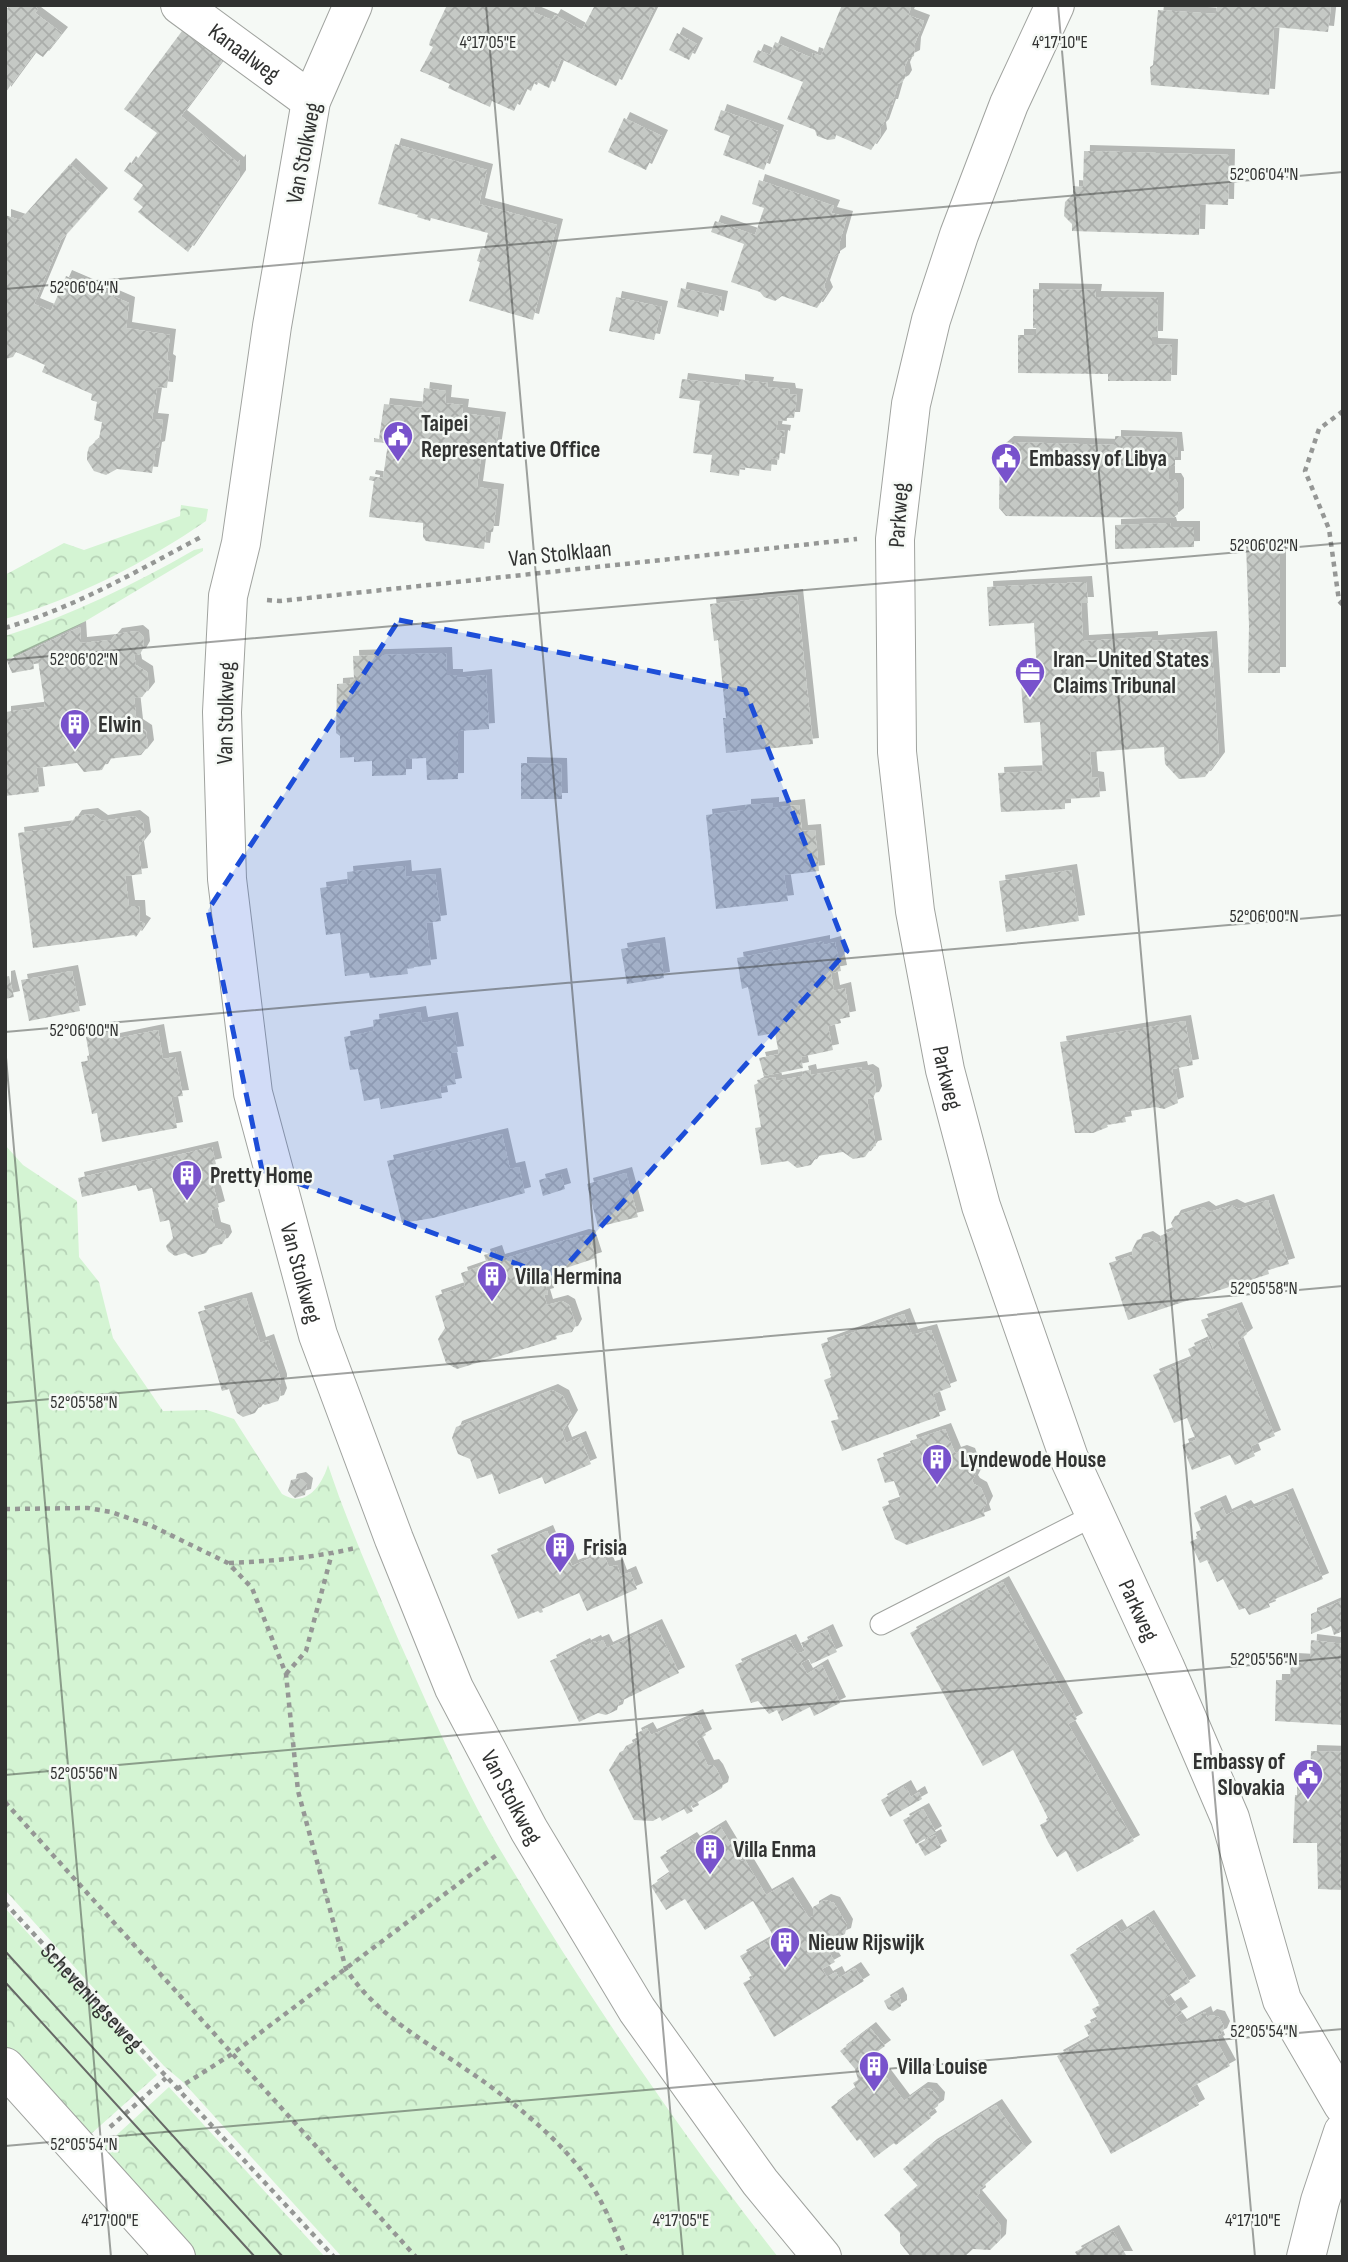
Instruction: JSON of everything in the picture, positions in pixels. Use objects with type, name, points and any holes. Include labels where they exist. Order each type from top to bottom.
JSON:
[{"type":"street","name":"Kanaalweg","points":[[180,5],[311,101]]},
{"type":"street","name":"Van Stolkweg","points":[[353,5],[311,101],[272,326],[241,543],[228,596],[222,712],[227,878],[253,1093],[318,1335],[384,1513],[454,1688],[530,1829],[638,2010],[760,2182],[822,2257]]},
{"type":"street","name":"Parkweg","points":[[1055,5],[1009,104],[959,235],[931,320],[911,404],[895,539],[897,752],[915,911],[945,1070],[981,1206],[1069,1458],[1165,1667],[1230,1818],[1282,2000],[1343,2105]]},
{"type":"street","points":[[5,2067],[176,2257]]},
{"type":"street","points":[[1306,2257],[1320,2201],[1343,2132]]},
{"type":"lane","points":[[881,1624],[1095,1515]]},
{"type":"path","points":[[1343,411],[1319,429],[1305,471],[1329,529],[1339,601],[1343,605]]},
{"type":"path","points":[[5,628],[39,618],[110,587],[201,537],[241,543]]},
{"type":"path","name":"Van Stolklaan","points":[[228,596],[279,601],[861,539],[895,539]]},
{"type":"path","points":[[5,1509],[88,1508],[111,1512],[152,1526],[228,1563],[252,1588],[286,1674],[298,1791],[346,1969],[359,1987],[390,2018],[465,2068],[529,2116],[560,2147],[588,2179],[626,2257]]},
{"type":"path","points":[[228,1563],[267,1562],[332,1553],[306,1651],[286,1674]]},
{"type":"path","points":[[5,1802],[416,2257]]},
{"type":"path","points":[[177,2089],[232,2054],[530,1829]]},
{"type":"path","name":"Scheveningseweg","points":[[5,1903],[334,2257]]},
{"type":"highlighted area","points":[[399,620],[745,690],[847,951],[555,1278],[262,1170],[208,910]]},
{"type":"green space","points":[[181,505],[208,509],[206,521],[110,578],[58,601],[5,619],[5,575],[64,543],[84,550],[180,516]]},
{"type":"green space","points":[[203,548],[203,551],[79,625],[5,661],[5,636],[78,609],[194,550]]},
{"type":"green space","points":[[5,1145],[23,1165],[77,1201],[79,1257],[99,1282],[113,1338],[163,1411],[207,1410],[234,1419],[282,1494],[291,1498],[298,1499],[312,1493],[322,1480],[328,1465],[399,1641],[458,1771],[498,1846],[631,2056],[778,2257],[342,2257],[5,1890]]},
{"type":"green space","points":[[5,1908],[157,2075],[83,2141],[5,2054]]},
{"type":"green space","points":[[169,2087],[325,2257],[190,2257],[97,2153]]},
{"type":"building","points":[[10,5],[33,5],[38,9],[35,13],[62,33],[43,57],[35,52],[5,93],[5,11]]},
{"type":"building","points":[[447,5],[532,5],[535,7],[533,12],[552,20],[555,15],[582,30],[595,5],[656,5],[616,86],[561,59],[549,88],[535,81],[531,91],[525,88],[514,111],[492,101],[490,107],[448,88],[450,84],[420,71],[433,47],[429,45],[430,41]]},
{"type":"building","points":[[842,5],[905,5],[911,8],[908,15],[924,21],[915,43],[914,56],[908,59],[904,68],[906,76],[898,84],[892,105],[880,128],[881,135],[871,150],[836,135],[835,139],[828,140],[817,136],[815,130],[787,119],[803,82],[753,62],[758,50],[770,55],[775,42],[812,58],[813,53],[821,56]]},
{"type":"building","points":[[1217,5],[1331,5],[1328,32],[1274,27],[1269,95],[1151,85],[1150,67],[1153,65],[1158,10],[1216,14]]},
{"type":"building","points":[[182,31],[222,61],[181,116],[238,163],[240,160],[240,176],[188,252],[138,212],[143,207],[133,199],[143,185],[124,171],[130,162],[133,165],[157,133],[124,109]]},
{"type":"building","points":[[677,33],[697,44],[689,60],[669,50]]},
{"type":"building","points":[[721,110],[778,131],[764,170],[723,155],[730,136],[714,130]]},
{"type":"building","points":[[624,118],[662,136],[646,170],[608,152]]},
{"type":"building","points":[[395,144],[487,170],[479,204],[557,225],[533,320],[469,301],[480,262],[477,261],[481,248],[484,249],[488,233],[431,218],[430,221],[378,204]]},
{"type":"building","points":[[1084,151],[1229,155],[1228,205],[1200,204],[1199,235],[1072,231],[1072,224],[1064,216],[1065,202],[1073,194],[1073,186],[1083,187]]},
{"type":"building","points":[[70,164],[102,194],[61,240],[34,304],[51,311],[66,276],[129,303],[126,328],[170,335],[167,388],[157,387],[152,419],[163,420],[152,473],[117,469],[106,475],[94,471],[87,460],[87,454],[89,447],[99,439],[102,422],[94,420],[97,402],[91,400],[92,394],[42,372],[45,365],[16,352],[13,357],[5,359],[5,215],[20,220]]},
{"type":"building","points":[[759,180],[834,206],[831,213],[847,217],[840,241],[840,253],[834,257],[824,286],[827,293],[817,308],[782,296],[775,301],[764,297],[760,292],[731,282],[744,244],[711,232],[715,221],[755,235],[764,208],[752,204]]},
{"type":"building","points":[[681,288],[722,297],[718,317],[677,307]]},
{"type":"building","points":[[1033,289],[1096,290],[1095,297],[1158,298],[1157,337],[1152,337],[1152,344],[1172,345],[1171,381],[1108,381],[1108,374],[1018,373],[1018,335],[1036,335],[1036,328],[1033,328]]},
{"type":"building","points":[[616,297],[662,307],[654,340],[609,331]]},
{"type":"building","points":[[682,379],[739,386],[739,380],[768,383],[767,387],[789,389],[790,394],[797,395],[794,418],[787,418],[787,421],[778,420],[776,430],[785,431],[779,460],[772,458],[771,471],[740,467],[739,476],[710,472],[712,455],[693,453],[700,401],[679,398]]},
{"type":"building","points":[[424,388],[446,391],[445,403],[463,405],[462,413],[500,418],[495,451],[482,449],[477,487],[498,490],[493,532],[486,532],[484,549],[426,541],[423,537],[423,523],[369,517],[374,481],[369,480],[370,476],[383,478],[388,443],[374,442],[374,438],[379,439],[384,404],[422,408]]},
{"type":"building","points":[[1115,436],[1176,438],[1178,457],[1175,457],[1175,466],[1169,466],[1169,479],[1175,479],[1178,484],[1178,514],[1173,518],[1006,516],[999,508],[1000,449],[1008,442],[1115,445]]},
{"type":"building","points":[[1170,523],[1171,527],[1194,527],[1194,547],[1115,549],[1115,525]]},
{"type":"building","points":[[1280,544],[1280,673],[1248,673],[1246,545]]},
{"type":"building","points":[[1086,582],[1088,603],[1081,603],[1083,641],[1152,637],[1152,641],[1211,637],[1219,758],[1205,777],[1179,779],[1165,764],[1164,747],[1090,752],[1092,777],[1098,778],[1100,797],[1065,799],[1065,809],[1001,812],[998,773],[1043,771],[1040,722],[1024,723],[1020,672],[1037,672],[1034,623],[989,626],[987,587]]},
{"type":"building","points":[[797,595],[813,744],[726,753],[723,718],[726,718],[718,640],[714,641],[710,604]]},
{"type":"building","points":[[80,627],[81,643],[111,640],[116,634],[137,631],[143,636],[144,647],[140,654],[134,655],[136,665],[147,672],[149,688],[142,697],[134,698],[137,725],[146,731],[148,746],[141,755],[108,759],[102,770],[84,772],[77,763],[36,768],[39,792],[5,796],[5,712],[45,707],[38,660],[33,662],[34,669],[12,673],[7,661]]},
{"type":"building","points":[[446,653],[447,675],[457,675],[457,678],[486,675],[489,729],[458,731],[458,779],[427,780],[426,758],[406,759],[406,775],[372,776],[372,761],[354,762],[354,757],[340,758],[340,736],[336,733],[337,684],[350,683],[350,679],[354,679],[353,656]]},
{"type":"building","points":[[521,763],[561,764],[562,799],[521,799]]},
{"type":"building","points":[[773,803],[773,808],[799,805],[802,831],[815,830],[819,871],[784,875],[788,901],[716,909],[706,815],[745,810],[745,805]]},
{"type":"building","points":[[92,814],[102,821],[134,816],[143,823],[145,838],[138,847],[142,874],[125,876],[129,906],[139,906],[140,921],[145,924],[136,937],[134,935],[33,948],[18,833],[69,826],[76,816]]},
{"type":"building","points":[[405,866],[406,877],[435,874],[441,921],[426,923],[431,965],[407,968],[408,974],[370,978],[369,973],[345,976],[340,933],[326,935],[320,888],[348,884],[347,872]]},
{"type":"building","points":[[1071,870],[1079,921],[1006,932],[999,881]]},
{"type":"building","points":[[824,941],[824,945],[835,942],[841,971],[831,973],[834,991],[845,988],[850,1017],[840,1019],[841,1023],[828,1026],[833,1050],[801,1057],[803,1068],[764,1076],[759,1058],[779,1054],[775,1033],[758,1036],[748,987],[742,989],[737,958]]},
{"type":"building","points":[[659,943],[664,978],[627,984],[621,949]]},
{"type":"building","points":[[72,971],[80,1011],[29,1021],[21,980]]},
{"type":"building","points":[[9,976],[14,997],[5,999],[5,977]]},
{"type":"building","points":[[420,1012],[422,1023],[452,1018],[458,1052],[450,1053],[456,1084],[440,1087],[442,1098],[381,1109],[379,1098],[364,1101],[358,1069],[350,1070],[344,1037],[374,1031],[373,1020]]},
{"type":"building","points":[[1185,1021],[1193,1065],[1172,1069],[1178,1103],[1164,1109],[1155,1107],[1124,1112],[1126,1122],[1107,1125],[1108,1127],[1093,1133],[1075,1133],[1060,1042]]},
{"type":"building","points":[[158,1030],[163,1059],[175,1057],[183,1096],[171,1097],[177,1128],[102,1142],[97,1113],[92,1114],[81,1062],[90,1060],[86,1037],[107,1032],[109,1040]]},
{"type":"building","points":[[861,1067],[862,1071],[867,1070],[873,1074],[876,1092],[873,1098],[867,1099],[876,1146],[872,1147],[865,1157],[853,1159],[843,1152],[817,1156],[811,1165],[797,1168],[788,1161],[761,1165],[755,1128],[761,1127],[754,1085],[758,1083],[757,1080],[775,1077],[776,1081],[803,1076],[802,1072],[810,1070],[811,1075]]},
{"type":"building","points":[[502,1134],[510,1169],[519,1167],[525,1193],[433,1218],[402,1223],[387,1161]]},
{"type":"building","name":"Pretty Home","points":[[212,1147],[216,1164],[208,1166],[219,1207],[211,1210],[215,1228],[224,1231],[226,1238],[222,1244],[210,1247],[206,1253],[192,1257],[185,1253],[175,1256],[168,1251],[166,1246],[173,1238],[169,1220],[160,1222],[152,1188],[138,1191],[136,1185],[82,1197],[78,1178]]},
{"type":"building","points":[[626,1173],[638,1217],[598,1227],[587,1184]]},
{"type":"building","points":[[561,1174],[565,1189],[543,1196],[539,1180]]},
{"type":"building","points":[[1268,1200],[1289,1264],[1268,1270],[1269,1274],[1128,1320],[1109,1263],[1133,1255],[1132,1250],[1137,1240],[1147,1237],[1156,1243],[1162,1241],[1160,1236],[1174,1230],[1171,1223],[1175,1216],[1203,1207],[1210,1212],[1231,1205],[1239,1209]]},
{"type":"building","name":"Villa Hermina","points":[[583,1235],[589,1236],[596,1258],[544,1278],[548,1294],[544,1295],[547,1305],[562,1301],[569,1305],[576,1325],[572,1332],[457,1369],[446,1363],[438,1339],[445,1328],[435,1296],[465,1286],[461,1273],[487,1264],[484,1255],[496,1251],[499,1260]]},
{"type":"building","points":[[246,1298],[260,1343],[268,1340],[281,1380],[278,1384],[281,1394],[278,1401],[265,1405],[257,1401],[259,1407],[255,1413],[243,1417],[237,1413],[229,1389],[222,1391],[198,1312]]},
{"type":"building","points":[[1236,1308],[1247,1334],[1237,1342],[1275,1436],[1251,1446],[1255,1456],[1235,1465],[1230,1455],[1192,1470],[1182,1445],[1196,1440],[1187,1418],[1174,1423],[1153,1375],[1192,1359],[1188,1349],[1207,1340],[1212,1351],[1214,1350],[1201,1320]]},
{"type":"building","points":[[904,1314],[912,1335],[931,1330],[951,1387],[933,1394],[940,1416],[842,1451],[831,1421],[839,1419],[824,1380],[832,1377],[821,1344]]},
{"type":"building","points":[[552,1390],[563,1396],[572,1416],[562,1432],[566,1443],[580,1437],[591,1464],[545,1484],[542,1477],[499,1494],[492,1474],[477,1479],[470,1459],[458,1454],[452,1438],[456,1427]]},
{"type":"building","name":"Lyndewode House","points":[[945,1429],[955,1453],[961,1451],[969,1454],[976,1473],[972,1481],[981,1488],[987,1502],[983,1510],[985,1516],[907,1545],[895,1539],[882,1507],[901,1500],[894,1481],[885,1483],[877,1459],[912,1446],[910,1441]]},
{"type":"building","points":[[300,1478],[307,1484],[305,1495],[295,1498],[288,1491],[291,1480]]},
{"type":"building","points":[[1287,1494],[1323,1579],[1268,1602],[1270,1607],[1249,1615],[1245,1608],[1239,1610],[1223,1579],[1217,1582],[1207,1560],[1200,1563],[1190,1542],[1198,1538],[1196,1532],[1201,1530],[1194,1513],[1220,1501],[1226,1515],[1245,1506],[1248,1510]]},
{"type":"building","name":"Frisia","points":[[547,1531],[558,1558],[567,1553],[572,1566],[603,1553],[609,1567],[617,1565],[621,1576],[630,1572],[637,1589],[587,1611],[579,1593],[542,1609],[543,1612],[538,1611],[518,1619],[491,1555]]},
{"type":"building","points":[[1003,1582],[1077,1719],[1068,1724],[1134,1841],[1077,1872],[1066,1851],[1057,1857],[1048,1842],[1040,1825],[1049,1820],[1013,1750],[983,1766],[910,1633]]},
{"type":"building","points":[[1343,1600],[1343,1631],[1334,1635],[1331,1626],[1311,1634],[1311,1614]]},
{"type":"building","points":[[656,1625],[679,1673],[619,1702],[617,1710],[606,1715],[598,1713],[579,1722],[550,1661],[595,1641],[596,1643],[603,1640],[607,1648]]},
{"type":"building","points":[[827,1630],[837,1652],[811,1664],[809,1659],[801,1663],[807,1674],[822,1665],[840,1703],[814,1716],[810,1707],[782,1721],[777,1710],[769,1714],[758,1701],[751,1703],[735,1665],[790,1640],[797,1654],[805,1651],[801,1643]]},
{"type":"building","points":[[1311,1640],[1343,1644],[1343,1725],[1275,1721],[1276,1680],[1290,1680],[1291,1659],[1310,1660]]},
{"type":"building","points":[[697,1715],[706,1735],[696,1741],[708,1766],[713,1765],[717,1770],[723,1783],[722,1788],[691,1806],[693,1811],[687,1814],[684,1809],[662,1821],[660,1817],[653,1821],[634,1820],[609,1770],[620,1752],[638,1740],[635,1734],[647,1728],[651,1735]]},
{"type":"building","points":[[1311,1751],[1343,1752],[1343,1890],[1318,1889],[1317,1843],[1293,1843],[1297,1783],[1310,1783]]},
{"type":"building","points":[[905,1786],[911,1797],[919,1792],[922,1799],[890,1817],[881,1800]]},
{"type":"building","points":[[923,1809],[936,1832],[916,1844],[903,1820]]},
{"type":"building","points":[[720,1826],[766,1895],[787,1883],[809,1918],[813,1916],[813,1907],[825,1900],[834,1903],[847,1925],[845,1934],[834,1939],[826,1935],[820,1937],[835,1962],[822,1969],[827,1977],[836,1972],[839,1978],[855,1968],[864,1981],[774,2037],[743,1983],[753,1978],[740,1956],[774,1937],[753,1901],[705,1930],[685,1899],[666,1910],[651,1886],[670,1873],[660,1857],[691,1838],[694,1842]]},
{"type":"building","points":[[935,1835],[941,1847],[925,1856],[918,1844]]},
{"type":"building","points":[[1148,1916],[1190,1982],[1163,1999],[1169,2007],[1175,2003],[1182,2013],[1175,2017],[1181,2025],[1205,2012],[1207,2018],[1211,2015],[1219,2017],[1224,2027],[1217,2036],[1217,2042],[1230,2066],[1190,2088],[1199,2105],[1111,2154],[1057,2056],[1090,2038],[1084,2026],[1098,2019],[1092,2009],[1100,2005],[1070,1955],[1116,1925],[1121,1933]]},
{"type":"building","points":[[897,1993],[901,2006],[893,2011],[888,2009],[884,2001]]},
{"type":"building","name":"Villa Louise","points":[[870,2028],[885,2046],[863,2062],[872,2068],[877,2065],[904,2101],[922,2088],[931,2089],[939,2098],[938,2106],[928,2113],[931,2118],[874,2158],[831,2107],[856,2088],[853,2083],[858,2080],[855,2069],[840,2051]]},
{"type":"building","points":[[996,2105],[1026,2148],[979,2190],[980,2193],[976,2196],[1001,2226],[1000,2240],[990,2250],[973,2249],[964,2257],[911,2257],[900,2243],[900,2233],[884,2215],[918,2186],[903,2169],[931,2145]]},
{"type":"building","points":[[1113,2231],[1127,2257],[1078,2257],[1075,2252]]},
{"type":"tram line","points":[[5,1951],[283,2257]]},
{"type":"tram line","points":[[5,1982],[255,2257]]},
{"type":"place","name":"Taipei Representative Office","points":[[398,463]]},
{"type":"place","name":"Embassy of Libya","points":[[1006,485]]},
{"type":"place","name":"Iran–United States Claims Tribunal","points":[[1030,699]]},
{"type":"place","name":"Elwin","points":[[75,751]]},
{"type":"place","name":"Pretty Home","points":[[187,1202]]},
{"type":"place","name":"Villa Hermina","points":[[492,1303]]},
{"type":"place","name":"Lyndewode House","points":[[937,1486]]},
{"type":"place","name":"Frisia","points":[[560,1574]]},
{"type":"place","name":"Embassy of Slovakia","points":[[1308,1801]]},
{"type":"place","name":"Villa Enma","points":[[710,1876]]},
{"type":"place","name":"Nieuw Rijswijk","points":[[785,1969]]},
{"type":"place","name":"Villa Louise","points":[[874,2093]]}]
